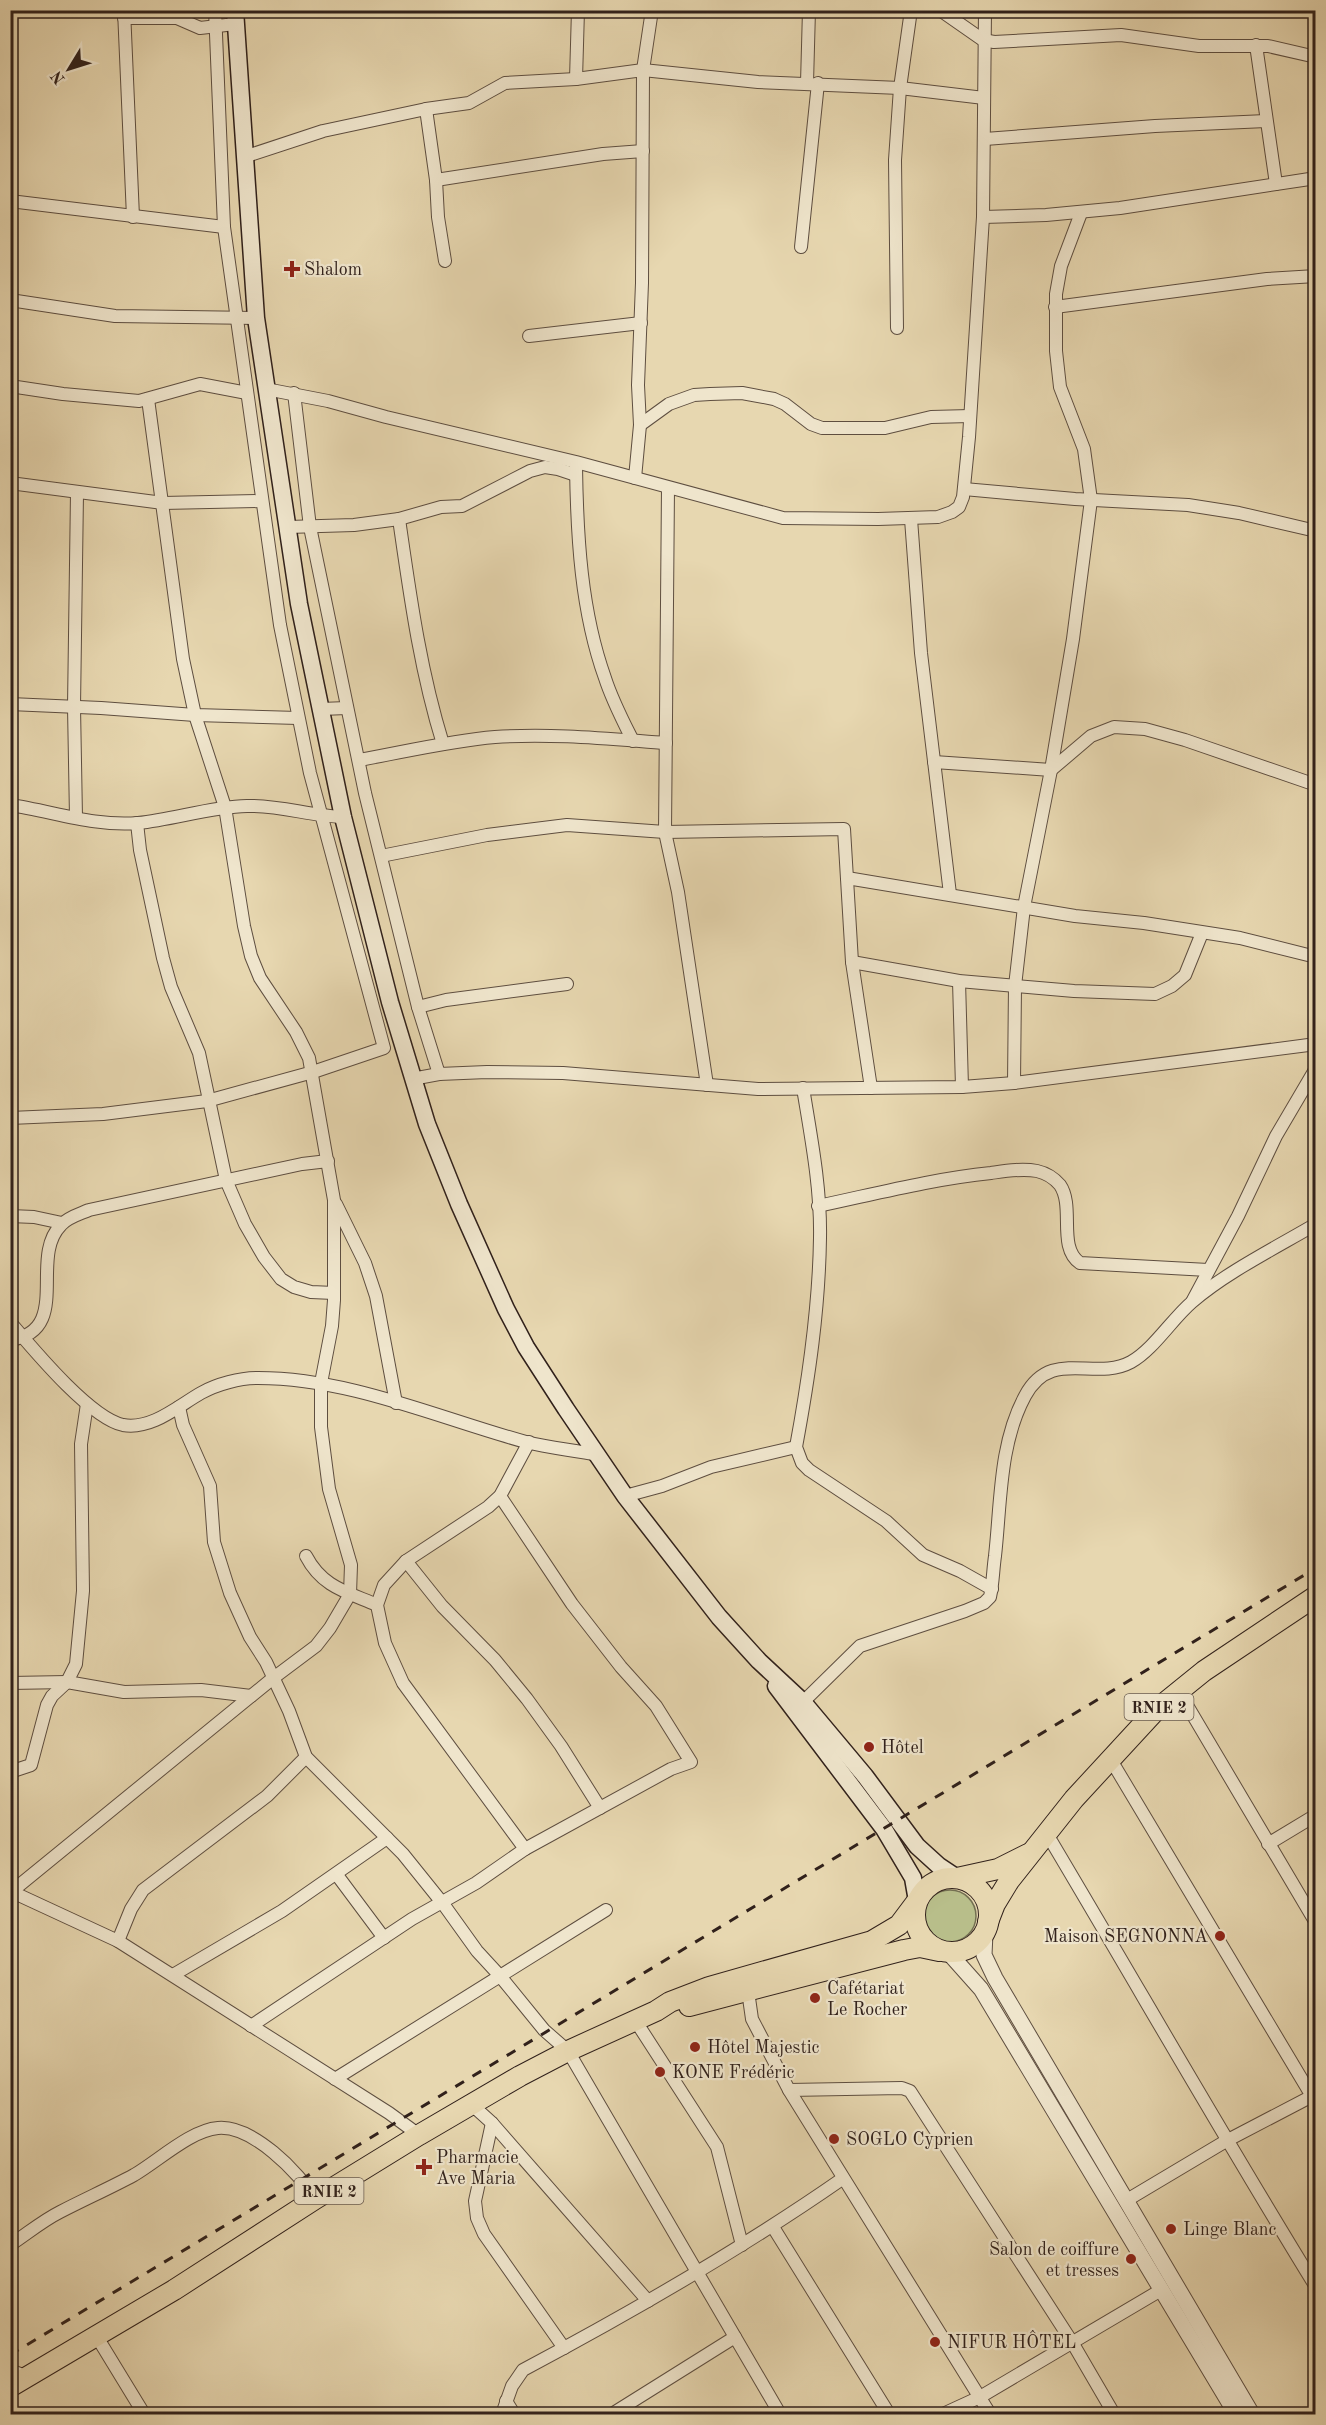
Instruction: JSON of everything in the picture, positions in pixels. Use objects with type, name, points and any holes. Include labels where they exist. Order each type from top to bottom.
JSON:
[{"type":"highway","name":"RNIE 2","points":[[986,1928],[1000,1895],[1074,1799],[1157,1709],[1178,1690],[1232,1651],[1316,1596]]},
{"type":"highway","name":"RNIE 2","points":[[957,1878],[998,1869],[1033,1852]]},
{"type":"highway","points":[[944,1878],[957,1878],[969,1882],[980,1891],[988,1909],[986,1928],[969,1948],[944,1951],[925,1942],[916,1928],[914,1912],[923,1890],[933,1882],[944,1878]]},
{"type":"highway","name":"RNIE 2","points":[[16,2378],[97,2337],[419,2135],[568,2051],[656,2011],[670,2002],[709,1987],[872,1941],[898,1925],[917,1901]]},
{"type":"highway","name":"RNIE 2","points":[[656,2011],[673,2010],[904,1950],[920,1947],[944,1951]]},
{"type":"main road","points":[[235,17],[256,318],[299,604],[343,817],[412,1078],[427,1124],[459,1204],[506,1310],[526,1347],[625,1496],[719,1617],[759,1661],[803,1702],[865,1776],[917,1845],[939,1866],[957,1878]]},
{"type":"main road","points":[[759,1661],[790,1706],[884,1829],[913,1878],[917,1901]]},
{"type":"street","points":[[10,1118],[103,1114],[207,1101],[313,1072],[384,1048],[322,817],[298,718],[280,625],[224,227],[215,10]]},
{"type":"street","points":[[576,79],[578,10]]},
{"type":"street","points":[[635,478],[640,425],[642,70],[652,10]]},
{"type":"street","points":[[801,247],[812,83],[809,10]]},
{"type":"street","points":[[897,328],[895,178],[900,88],[911,10]]},
{"type":"street","points":[[940,10],[983,39],[1009,41],[1121,35],[1199,46],[1256,45],[1292,50],[1316,57]]},
{"type":"street","points":[[266,389],[294,393],[576,468],[635,478],[783,518],[911,519],[938,517],[952,512],[959,507],[964,489],[970,416],[983,217],[985,10]]},
{"type":"street","points":[[133,217],[124,14],[177,18],[200,28],[216,27],[235,17]]},
{"type":"street","points":[[1256,45],[1276,184]]},
{"type":"street","points":[[244,157],[323,131],[426,109],[469,103],[505,83],[576,79],[642,70],[758,81],[900,88],[984,98]]},
{"type":"street","points":[[426,109],[445,261]]},
{"type":"street","points":[[985,139],[1155,126],[1266,121]]},
{"type":"street","points":[[436,180],[603,154],[643,151]]},
{"type":"street","points":[[983,217],[1081,213],[1188,199],[1316,178]]},
{"type":"street","points":[[10,201],[224,227]]},
{"type":"street","points":[[1014,1083],[1015,986],[1024,907],[1051,770],[1073,639],[1091,500],[1084,449],[1060,387],[1056,351],[1055,307],[1061,266],[1081,213]]},
{"type":"street","points":[[1055,307],[1267,279],[1316,276]]},
{"type":"street","points":[[10,300],[115,316],[256,318]]},
{"type":"street","points":[[529,336],[641,322]]},
{"type":"street","points":[[10,386],[63,394],[139,400],[200,384],[247,393]]},
{"type":"street","points":[[294,393],[310,527],[358,760],[418,1007],[439,1074]]},
{"type":"street","points":[[640,425],[669,404],[694,395],[742,393],[774,399],[785,404],[811,424],[822,428],[885,428],[931,417],[970,416]]},
{"type":"street","points":[[148,399],[163,503],[171,586],[183,659],[195,715],[225,807],[251,956],[260,978],[304,1045],[313,1072],[334,1200],[334,1293],[332,1326],[321,1383],[322,1450],[332,1499],[351,1565],[350,1594],[330,1628],[316,1646],[250,1696],[11,1891],[118,1941],[389,2113],[419,2135]]},
{"type":"street","points":[[288,527],[399,519],[430,509],[472,503],[530,471],[545,467],[576,468]]},
{"type":"street","points":[[576,468],[581,568],[596,651],[605,679],[633,741]]},
{"type":"street","points":[[10,483],[163,503],[262,501]]},
{"type":"street","points":[[668,488],[665,832],[678,892],[707,1085]]},
{"type":"street","points":[[964,489],[1091,500],[1188,505],[1239,513],[1316,531]]},
{"type":"street","points":[[76,817],[74,707],[77,493]]},
{"type":"street","points":[[399,519],[414,623],[433,711],[443,744]]},
{"type":"street","points":[[911,519],[921,653],[950,894]]},
{"type":"street","points":[[10,704],[195,715],[298,718]]},
{"type":"street","points":[[321,709],[347,708]]},
{"type":"street","points":[[934,762],[1051,770],[1091,736],[1114,727],[1145,729],[1185,740],[1316,785]]},
{"type":"street","points":[[358,760],[443,744],[496,737],[535,736],[666,743]]},
{"type":"street","points":[[10,805],[107,822],[137,823],[225,807],[274,806],[322,817],[343,817]]},
{"type":"street","points":[[137,823],[140,850],[163,958],[171,987],[204,1070],[207,1101],[226,1180],[245,1224],[264,1257],[281,1279],[294,1287],[311,1292],[334,1293]]},
{"type":"street","points":[[381,856],[532,827],[567,825],[665,832],[844,830],[852,962],[871,1088]]},
{"type":"street","points":[[848,878],[1202,933],[1283,947],[1316,957]]},
{"type":"street","points":[[852,962],[959,981],[1155,994],[1172,986],[1185,975],[1202,933]]},
{"type":"street","points":[[959,981],[962,1087]]},
{"type":"street","points":[[418,1007],[446,1000],[567,984]]},
{"type":"street","points":[[412,1078],[439,1074],[488,1072],[563,1073],[758,1089],[962,1087],[1014,1083],[1316,1044]]},
{"type":"street","points":[[1192,1301],[1238,1216],[1276,1136],[1316,1068]]},
{"type":"street","points":[[803,1088],[812,1141],[820,1236],[814,1338],[796,1447],[798,1456],[809,1470],[886,1521],[923,1555],[960,1571],[992,1589]]},
{"type":"street","points":[[10,1340],[24,1338],[41,1322],[47,1302],[48,1246],[53,1234],[62,1223],[89,1210],[302,1164],[328,1161]]},
{"type":"street","points":[[818,1206],[954,1176],[1015,1170],[1036,1171],[1056,1181],[1063,1190],[1070,1250],[1074,1259],[1080,1263],[1208,1270]]},
{"type":"street","points":[[334,1200],[365,1263],[376,1296],[396,1403]]},
{"type":"street","points":[[10,1216],[34,1217],[62,1223]]},
{"type":"street","points":[[803,1702],[860,1646],[981,1604],[990,1597],[1007,1442],[1026,1394],[1038,1379],[1052,1370],[1074,1367],[1114,1369],[1131,1362],[1192,1301],[1241,1268],[1316,1224]]},
{"type":"street","points":[[10,1322],[87,1404],[122,1425],[152,1422],[204,1391],[256,1378],[321,1383],[529,1442],[598,1455]]},
{"type":"street","points":[[10,1772],[31,1765],[46,1705],[67,1682],[76,1664],[83,1591],[81,1444],[87,1404]]},
{"type":"street","points":[[179,1407],[183,1425],[210,1485],[214,1542],[223,1574],[238,1614],[266,1662],[289,1711],[306,1757],[387,1838],[427,1882],[477,1951],[501,1976],[544,2030],[568,2051],[698,2272],[775,2413]]},
{"type":"street","points":[[525,1849],[403,1683],[385,1643],[377,1605],[384,1585],[406,1561],[488,1507],[500,1496],[529,1442]]},
{"type":"street","points":[[625,1496],[662,1486],[711,1467],[796,1447]]},
{"type":"street","points":[[251,2026],[441,1901],[476,1883],[525,1849],[671,1769],[691,1762],[656,1706],[572,1604],[500,1496]]},
{"type":"street","points":[[306,1556],[321,1578],[330,1585],[377,1605]]},
{"type":"street","points":[[406,1561],[442,1606],[495,1660],[526,1699],[561,1746],[600,1808]]},
{"type":"street","points":[[10,1683],[67,1682],[124,1692],[201,1690],[250,1696]]},
{"type":"street","points":[[1178,1690],[1315,1922]]},
{"type":"street","points":[[118,1941],[131,1909],[143,1890],[267,1796],[306,1757]]},
{"type":"street","points":[[1111,1760],[1314,2098],[1226,2141],[1128,2200]]},
{"type":"street","points":[[1268,1844],[1316,1815]]},
{"type":"street","points":[[1047,1834],[1167,2036],[1226,2141],[1316,2288]]},
{"type":"street","points":[[173,1975],[282,1911],[337,1875],[387,1838]]},
{"type":"street","points":[[337,1875],[384,1938]]},
{"type":"street","points":[[335,2079],[606,1910]]},
{"type":"street","points":[[986,1928],[984,1954],[994,1978],[1128,2200],[1252,2415]]},
{"type":"street","points":[[944,1951],[981,1989],[1236,2415]]},
{"type":"street","points":[[748,1991],[752,2019],[789,2090],[990,2415]]},
{"type":"street","points":[[635,2020],[717,2146],[742,2245]]},
{"type":"street","points":[[789,2090],[902,2088],[910,2091],[1072,2342],[1114,2415]]},
{"type":"street","points":[[471,2104],[492,2123],[648,2301]]},
{"type":"street","points":[[492,2123],[475,2201],[477,2218],[484,2234],[564,2348]]},
{"type":"street","points":[[10,2245],[59,2212],[134,2175],[203,2132],[218,2128],[239,2131],[263,2145],[294,2171],[315,2199]]},
{"type":"street","points":[[502,2415],[512,2386],[523,2370],[698,2272],[773,2227],[842,2179]]},
{"type":"street","points":[[773,2227],[889,2415]]},
{"type":"street","points":[[943,2415],[980,2397],[1161,2290]]},
{"type":"street","points":[[97,2337],[144,2415]]},
{"type":"street","points":[[612,2415],[735,2337]]},
{"type":"street","points":[[506,2401],[514,2415]]},
{"type":"green space","points":[[950,1890],[960,1892],[968,1898],[974,1906],[976,1916],[974,1926],[968,1934],[960,1940],[950,1942],[940,1940],[932,1934],[926,1926],[924,1916],[926,1906],[932,1898],[940,1892]]},
{"type":"railway","points":[[10,2355],[1316,1568]]},
{"type":"place","name":"Shalom","points":[[292,269]]},
{"type":"place","name":"Hôtel","points":[[869,1747]]},
{"type":"place","name":"Maison SEGNONNA","points":[[1220,1936]]},
{"type":"place","name":"Cafétariat Le Rocher","points":[[815,1998]]},
{"type":"place","name":"Hôtel Majestic","points":[[695,2047]]},
{"type":"place","name":"KONE Frédéric","points":[[660,2072]]},
{"type":"place","name":"SOGLO Cyprien","points":[[834,2139]]},
{"type":"place","name":"Pharmacie Ave Maria","points":[[424,2167]]},
{"type":"place","name":"Linge Blanc","points":[[1171,2229]]},
{"type":"place","name":"Salon de coiffure et tresses","points":[[1131,2259]]},
{"type":"place","name":"NIFUR HÔTEL","points":[[935,2342]]}]
